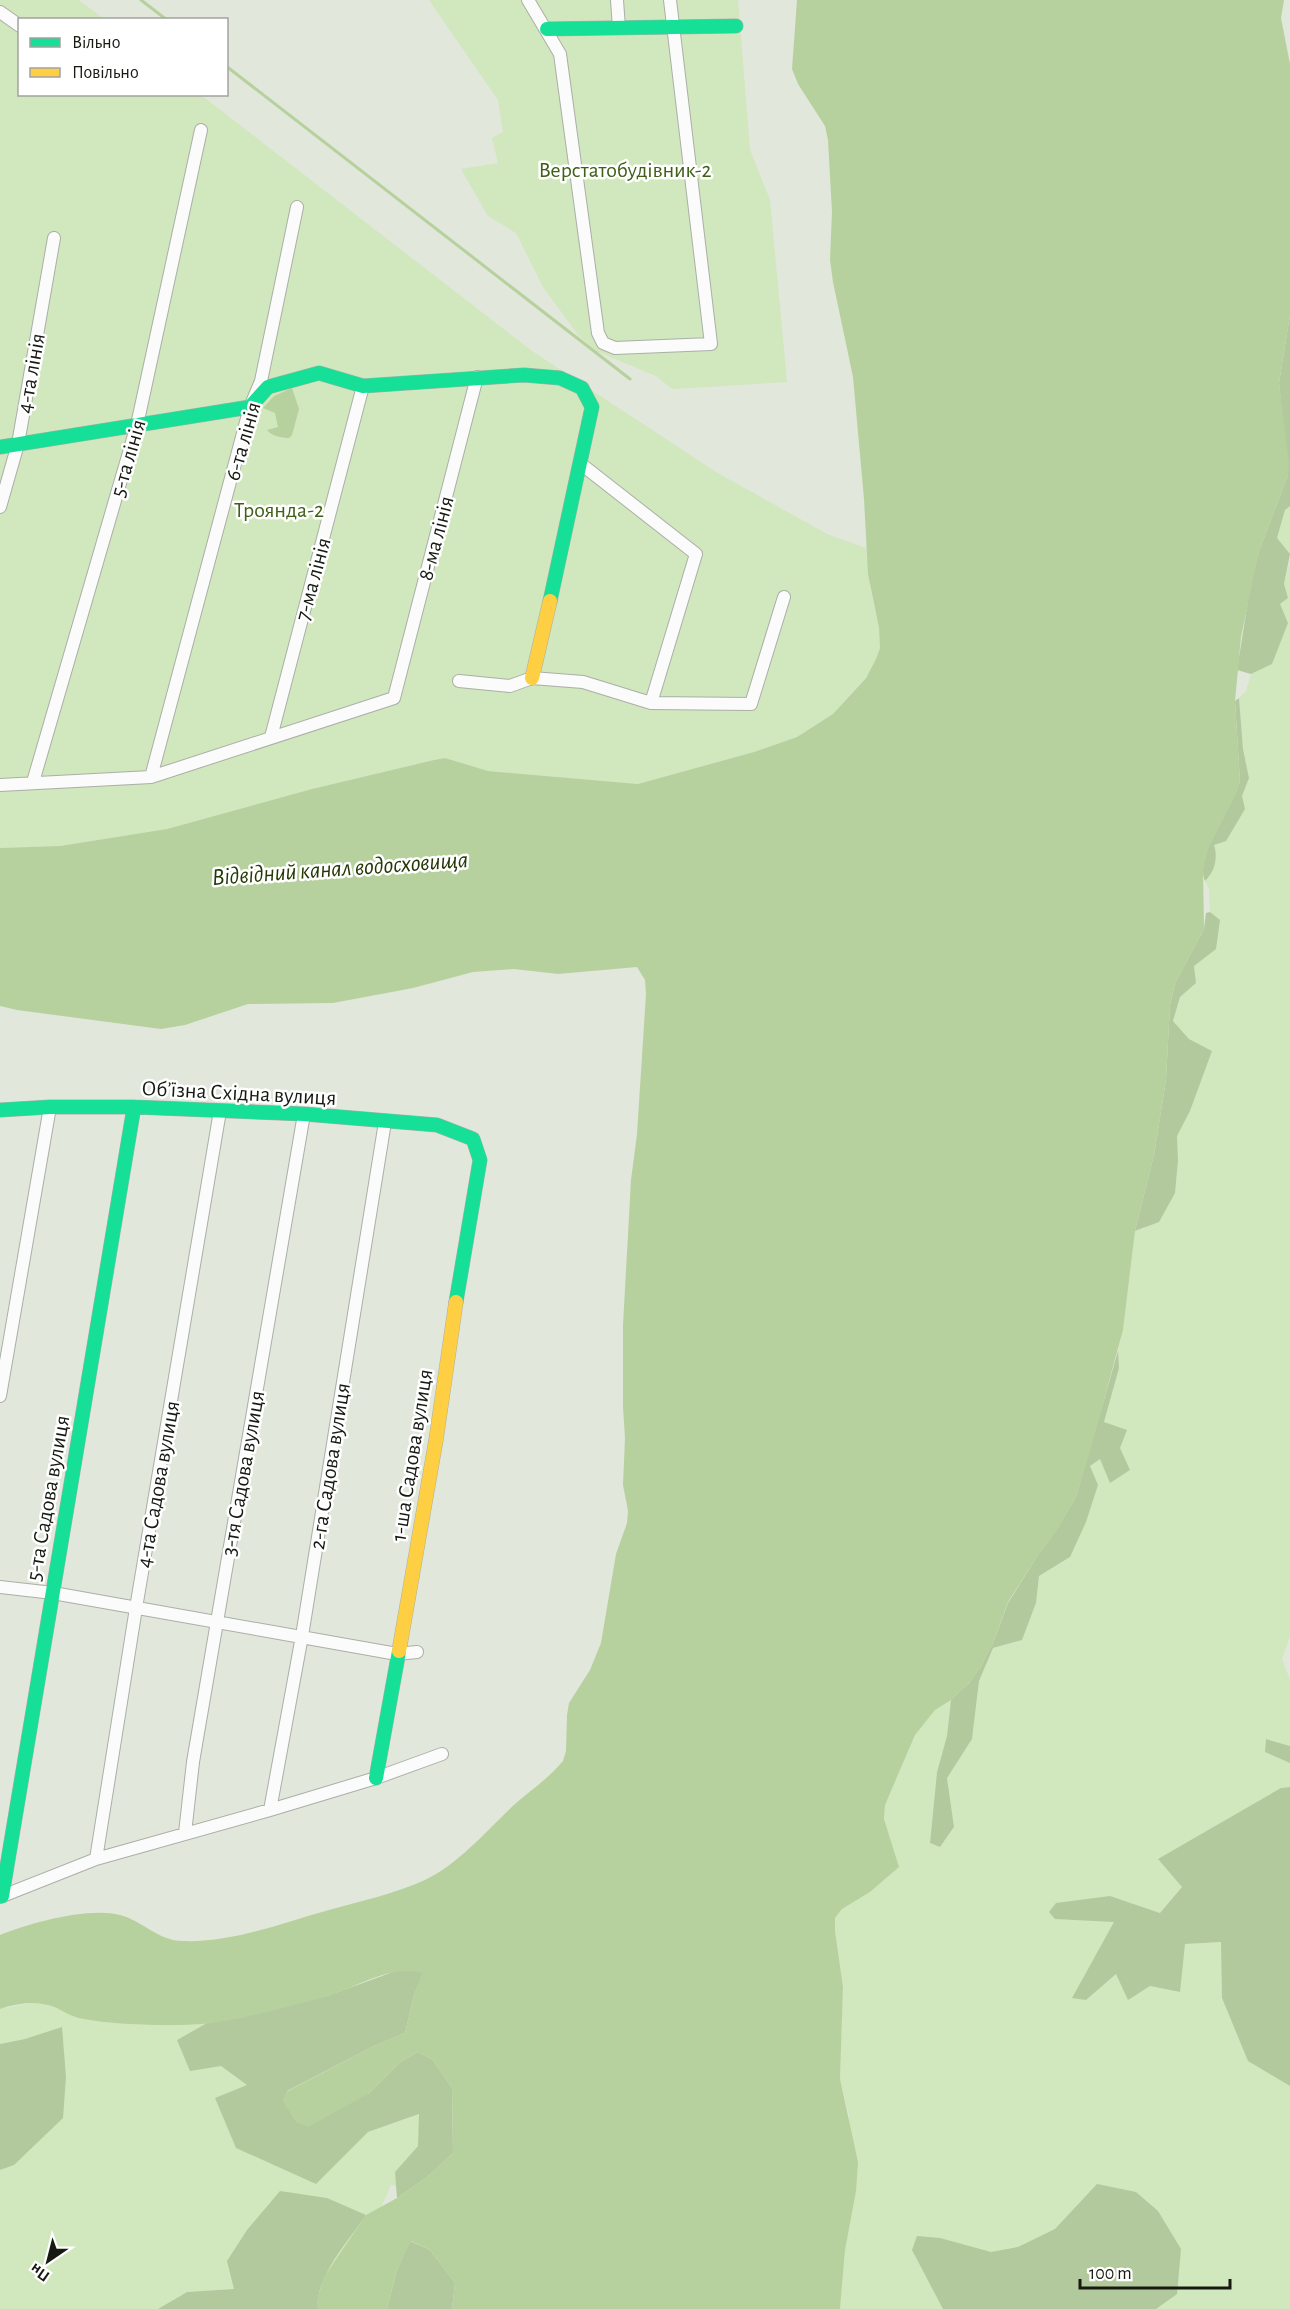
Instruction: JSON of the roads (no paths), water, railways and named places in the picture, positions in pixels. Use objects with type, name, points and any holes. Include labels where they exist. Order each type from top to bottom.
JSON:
[{"type":"street","points":[[528,0],[560,54],[598,333],[603,343],[615,348],[711,344],[670,0]]},
{"type":"street","points":[[617,0],[619,28]]},
{"type":"street","points":[[0,12],[18,25]]},
{"type":"street","points":[[547,29],[736,26]]},
{"type":"street","name":"5-та лінія","points":[[33,782],[137,425],[201,130]]},
{"type":"street","name":"6-та лінія","points":[[151,777],[250,407],[261,381],[297,207]]},
{"type":"street","name":"4-та лінія","points":[[0,507],[18,444],[54,238]]},
{"type":"street","points":[[0,447],[250,407],[268,387],[319,373],[363,386],[524,375],[560,378],[582,388],[592,407],[532,678]]},
{"type":"street","name":"8-ма лінія","points":[[271,737],[394,698],[477,377]]},
{"type":"street","name":"7-ма лінія","points":[[271,737],[363,386]]},
{"type":"street","points":[[581,464],[696,554],[651,703]]},
{"type":"street","points":[[459,681],[510,686],[532,678],[583,682],[651,703],[751,704],[784,597]]},
{"type":"street","points":[[0,785],[151,777],[271,737]]},
{"type":"street","points":[[0,1396],[50,1107]]},
{"type":"street","name":"Обʼїзна Східна вулиця","points":[[0,1110],[50,1107],[134,1107],[304,1114],[437,1125],[473,1139]]},
{"type":"street","name":"5-та Садова вулиця","points":[[1,1897],[134,1107]]},
{"type":"street","name":"4-та Садова вулиця","points":[[96,1859],[220,1111]]},
{"type":"street","name":"3-тя Садова вулиця","points":[[185,1833],[193,1762],[304,1114]]},
{"type":"street","name":"2-га Садова вулиця","points":[[270,1810],[302,1636],[385,1122]]},
{"type":"street","name":"1-ша Садова вулиця","points":[[376,1778],[436,1440],[457,1293],[480,1160],[473,1139]]},
{"type":"street","points":[[0,1587],[53,1593],[397,1654],[417,1652]]},
{"type":"street","points":[[1,1897],[96,1859],[376,1778],[442,1754]]},
{"type":"water","name":"Відвідний канал водосховища","points":[[797,0],[1284,0],[1281,18],[1290,64],[1290,315],[1279,383],[1289,463],[1288,475],[1259,551],[1241,637],[1235,701],[1240,782],[1208,849],[1203,869],[1204,929],[1175,983],[1170,1005],[1166,1080],[1154,1155],[1135,1231],[1123,1330],[1076,1497],[1056,1532],[1008,1602],[993,1643],[981,1666],[970,1682],[951,1700],[935,1710],[915,1735],[885,1805],[884,1819],[899,1867],[870,1892],[842,1909],[835,1918],[843,1987],[840,2079],[858,2162],[856,2191],[845,2250],[840,2309],[452,2309],[455,2283],[430,2250],[411,2241],[397,2270],[387,2309],[318,2309],[317,2300],[324,2277],[366,2215],[397,2198],[427,2177],[453,2153],[452,2088],[433,2060],[418,2052],[399,2063],[368,2094],[308,2127],[296,2122],[283,2102],[286,2092],[374,2046],[405,2033],[422,1973],[410,1971],[386,1974],[313,2000],[255,2015],[211,2023],[126,2024],[76,2017],[54,2007],[33,2003],[0,2009],[0,1935],[59,1918],[107,1913],[128,1918],[174,1940],[220,1939],[257,1931],[389,1893],[425,1880],[450,1865],[563,1761],[566,1751],[569,1703],[590,1670],[601,1643],[616,1554],[627,1523],[628,1511],[623,1485],[625,1438],[623,1325],[631,1180],[637,1134],[646,994],[645,980],[637,967],[558,974],[514,969],[473,972],[413,988],[333,1003],[248,1004],[185,1025],[161,1029],[17,1010],[0,1006],[0,848],[60,846],[167,829],[312,789],[445,758],[488,771],[638,784],[754,752],[797,737],[833,714],[866,678],[880,648],[879,628],[868,574],[853,377],[830,260],[832,212],[828,140],[825,126],[798,84],[792,69]]},
{"type":"water","points":[[292,388],[299,409],[292,435],[289,438],[271,434],[267,430],[278,427],[275,413],[263,408],[274,396]]},
{"type":"waterway","points":[[141,0],[164,18]]},
{"type":"waterway","points":[[228,68],[630,379]]},
{"type":"park label","name":"Верстатобудівник-2","points":[[625,169]]},
{"type":"park label","name":"Троянда-2","points":[[279,509]]}]
